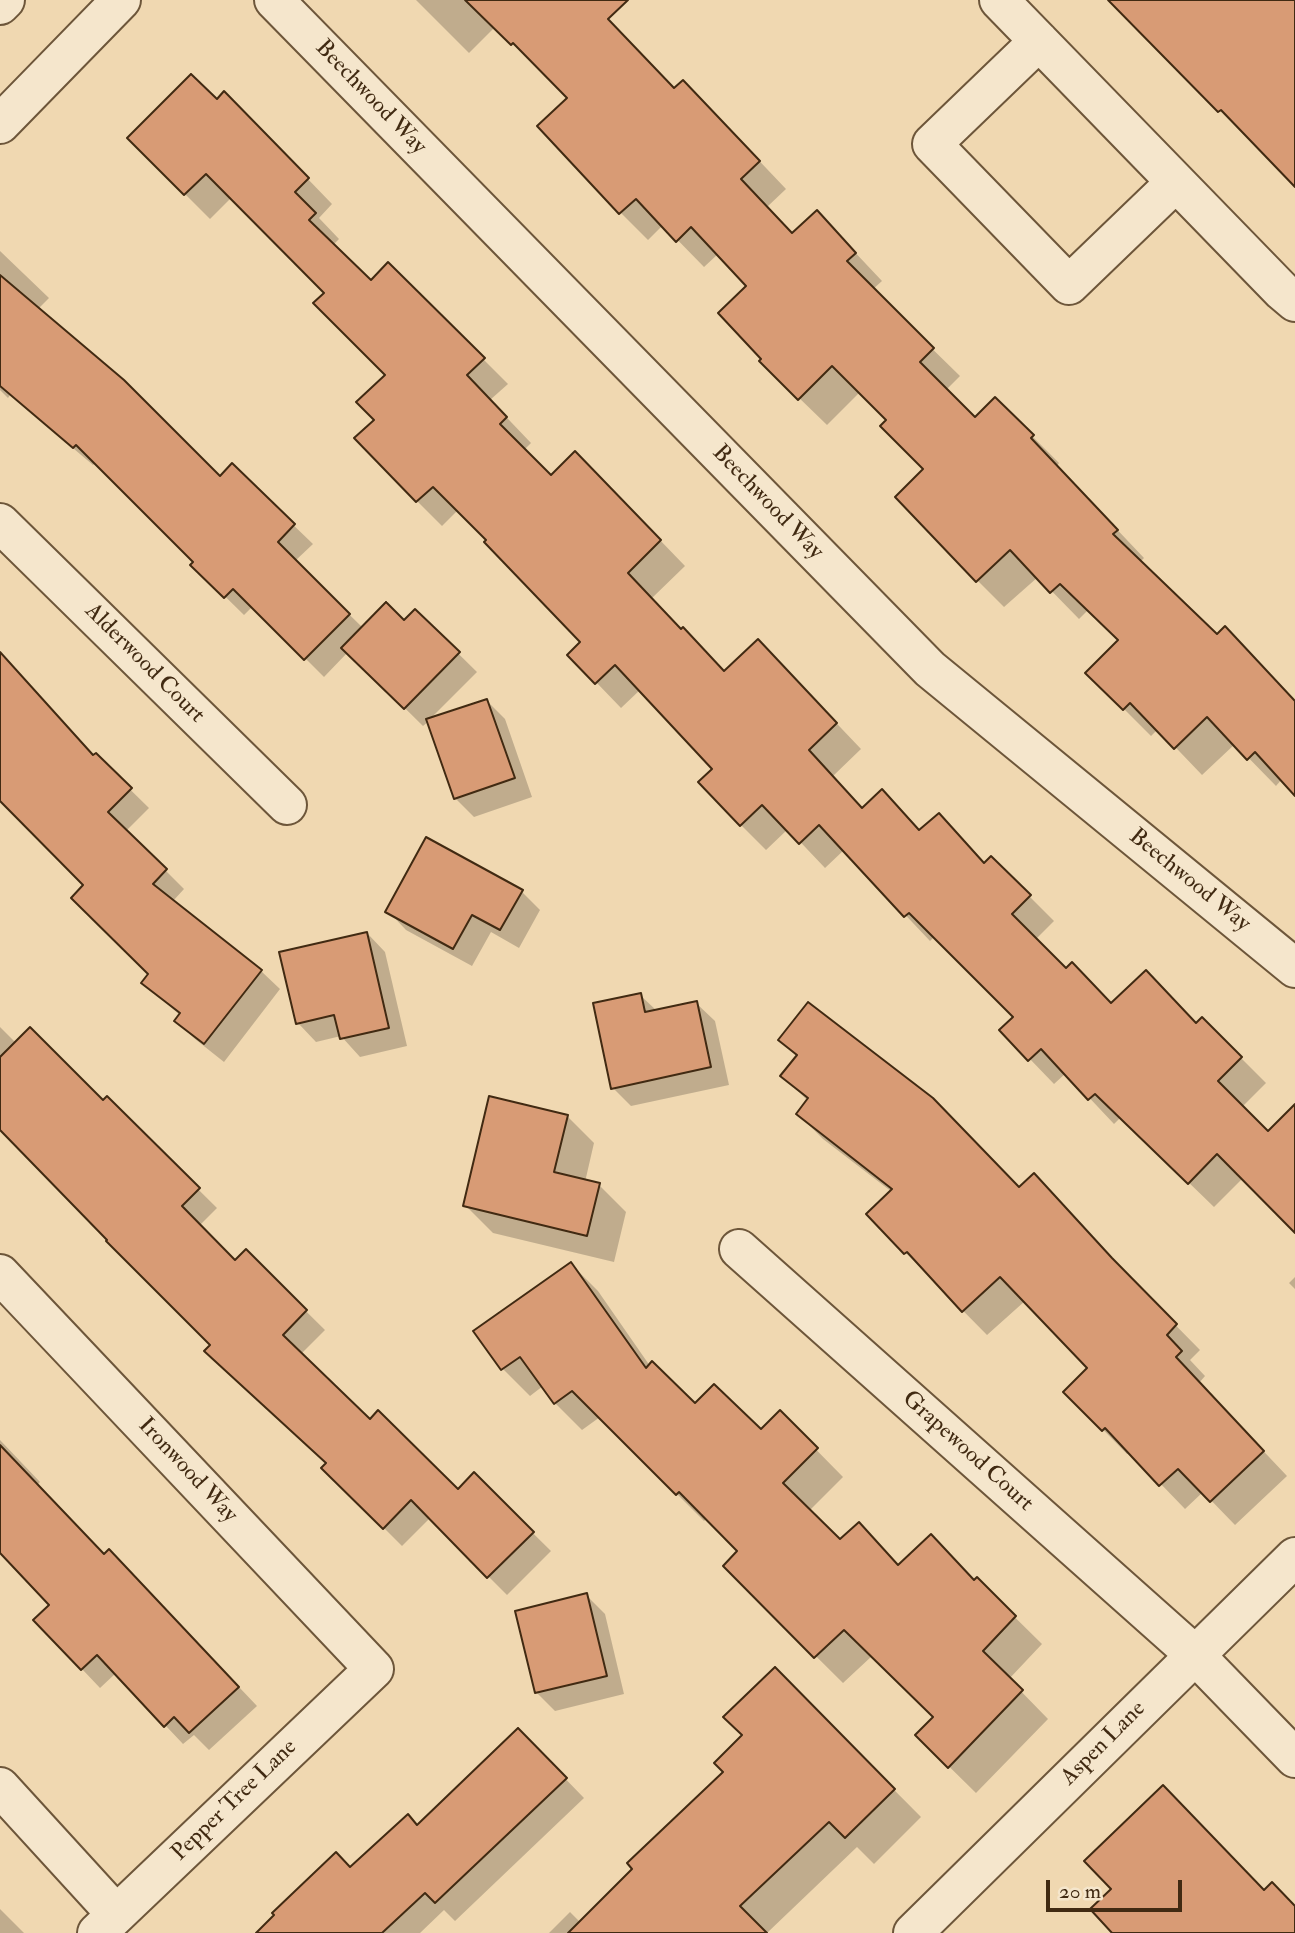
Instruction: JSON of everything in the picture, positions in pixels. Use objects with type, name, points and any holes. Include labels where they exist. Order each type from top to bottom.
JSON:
[{"type":"street","points":[[0,5],[5,0]]},
{"type":"street","points":[[0,124],[121,0]]},
{"type":"street","name":"Beechwood Way","points":[[274,0],[930,669],[1295,968]]},
{"type":"street","points":[[999,0],[1295,302]]},
{"type":"street","points":[[1039,41],[932,144],[1069,285],[1176,182]]},
{"type":"street","name":"Alderwood Court","points":[[0,523],[287,805]]},
{"type":"street","name":"Grapewood Court","points":[[739,1249],[1194,1654],[1295,1758]]},
{"type":"street","name":"Ironwood Way","points":[[0,1274],[374,1669]]},
{"type":"street","name":"Aspen Lane","points":[[913,1933],[1295,1557]]},
{"type":"street","name":"Pepper Tree Lane","points":[[107,1923],[374,1669]]},
{"type":"street","points":[[0,1787],[107,1923]]},
{"type":"building","points":[[465,0],[628,0],[608,19],[674,88],[683,80],[760,161],[741,179],[792,233],[817,210],[856,253],[847,261],[934,348],[920,362],[975,417],[995,397],[1034,435],[1031,438],[1118,530],[1113,534],[1217,634],[1225,626],[1295,701],[1295,796],[1255,752],[1247,760],[1207,717],[1174,749],[1130,703],[1123,710],[1085,673],[1118,640],[1060,584],[1050,593],[1010,550],[976,582],[895,497],[923,469],[880,426],[886,420],[832,366],[798,400],[759,361],[761,359],[718,313],[746,286],[691,227],[676,242],[636,199],[619,214],[537,126],[567,98],[513,43],[511,45]]},
{"type":"building","points":[[1108,0],[1295,0],[1295,187],[1221,110],[1218,112]]},
{"type":"building","points":[[191,74],[217,99],[224,91],[309,178],[295,192],[316,213],[309,220],[371,280],[388,262],[485,358],[467,375],[507,417],[500,424],[551,475],[575,451],[661,540],[628,573],[681,629],[683,627],[724,671],[758,639],[837,723],[809,750],[862,808],[882,789],[919,830],[939,813],[984,863],[991,856],[1031,895],[1012,914],[1066,968],[1072,962],[1111,1003],[1146,970],[1196,1023],[1202,1017],[1242,1057],[1218,1081],[1268,1131],[1295,1104],[1295,1233],[1217,1154],[1188,1184],[1095,1094],[1088,1100],[1041,1049],[1028,1061],[999,1030],[1013,1017],[909,913],[904,917],[819,825],[799,844],[762,805],[740,826],[698,782],[712,769],[615,665],[595,684],[567,655],[580,642],[484,542],[486,540],[433,487],[416,502],[354,438],[374,420],[356,402],[385,375],[313,303],[324,293],[206,174],[184,195],[127,138]]},
{"type":"building","points":[[0,275],[124,380],[220,476],[232,463],[295,524],[278,542],[350,614],[304,660],[233,589],[224,598],[190,565],[193,562],[76,445],[73,448],[0,386]]},
{"type":"building","points":[[386,602],[404,620],[415,609],[460,652],[404,709],[341,648]]},
{"type":"building","points":[[0,652],[93,755],[96,753],[132,788],[108,812],[167,869],[153,884],[262,970],[204,1044],[174,1021],[180,1013],[141,983],[148,974],[71,898],[83,885],[0,801]]},
{"type":"building","points":[[487,699],[515,778],[454,799],[426,719]]},
{"type":"building","points":[[426,837],[523,890],[500,930],[472,915],[453,949],[385,912]]},
{"type":"building","points":[[367,932],[389,1028],[340,1039],[334,1015],[296,1024],[279,952]]},
{"type":"building","points":[[641,993],[645,1012],[697,1001],[711,1067],[611,1089],[593,1003]]},
{"type":"building","points":[[808,1002],[933,1098],[1019,1187],[1034,1173],[1177,1324],[1167,1335],[1182,1351],[1176,1357],[1264,1451],[1210,1502],[1178,1469],[1159,1486],[1105,1428],[1102,1431],[1063,1392],[1087,1368],[1000,1277],[962,1312],[907,1252],[904,1254],[866,1214],[892,1189],[796,1114],[808,1098],[780,1076],[797,1055],[778,1040]]},
{"type":"building","points":[[30,1027],[103,1100],[107,1096],[200,1188],[182,1206],[235,1260],[246,1249],[307,1310],[283,1335],[370,1419],[378,1410],[458,1489],[474,1472],[534,1532],[487,1578],[411,1500],[383,1529],[321,1468],[326,1463],[204,1351],[210,1345],[0,1130],[0,1057]]},
{"type":"building","points":[[489,1096],[568,1115],[554,1172],[600,1183],[587,1236],[463,1206]]},
{"type":"building","points":[[571,1262],[646,1368],[652,1361],[695,1403],[714,1384],[761,1429],[780,1410],[818,1448],[783,1483],[840,1539],[859,1522],[898,1565],[931,1534],[974,1580],[977,1577],[1016,1616],[983,1651],[1023,1690],[948,1768],[915,1735],[933,1717],[844,1630],[814,1658],[723,1566],[737,1551],[679,1492],[676,1495],[572,1391],[554,1404],[520,1357],[501,1370],[473,1331]]},
{"type":"building","points":[[0,1445],[104,1554],[109,1549],[239,1687],[189,1733],[174,1717],[164,1727],[97,1655],[81,1670],[33,1620],[49,1605],[0,1553]]},
{"type":"building","points":[[587,1593],[607,1676],[535,1693],[515,1611]]},
{"type":"building","points":[[775,1667],[895,1789],[845,1838],[829,1822],[740,1906],[767,1933],[568,1933],[632,1869],[627,1863],[723,1772],[714,1763],[742,1735],[723,1717]]},
{"type":"building","points":[[518,1728],[567,1778],[435,1903],[425,1893],[382,1933],[256,1933],[274,1915],[272,1913],[336,1852],[350,1867],[408,1814],[417,1825]]},
{"type":"building","points":[[1163,1785],[1264,1890],[1272,1882],[1295,1906],[1295,1933],[1112,1933],[1090,1909],[1111,1889],[1084,1861]]}]
